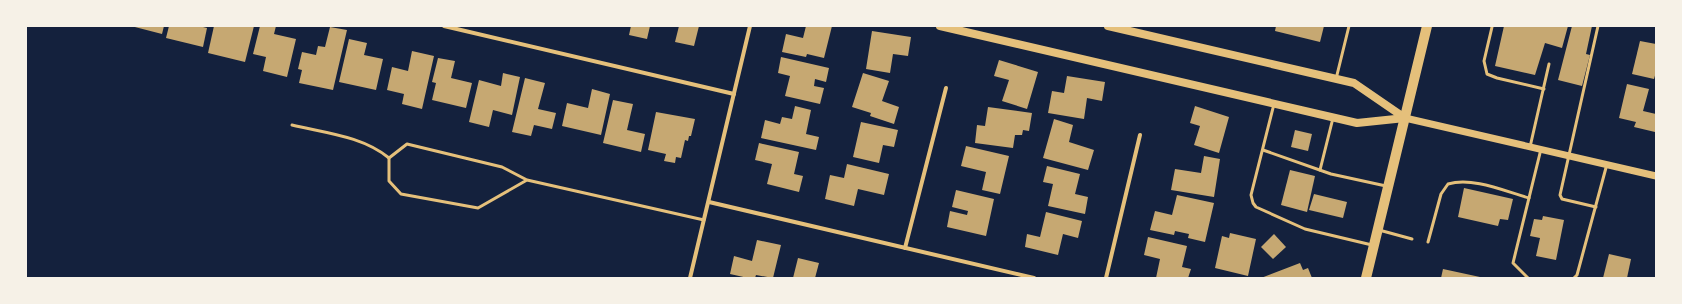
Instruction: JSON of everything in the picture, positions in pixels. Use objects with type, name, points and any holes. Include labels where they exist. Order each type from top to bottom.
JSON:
[{"type":"main road","points":[[940,26],[1333,118],[1364,123],[1405,118]]},
{"type":"main road","points":[[1108,26],[1354,83],[1405,118]]},
{"type":"main road","points":[[1366,278],[1427,26]]},
{"type":"street","points":[[444,26],[734,94]]},
{"type":"street","points":[[690,278],[750,26]]},
{"type":"street","points":[[905,248],[946,88]]},
{"type":"street","points":[[1405,118],[1656,176]]},
{"type":"street","points":[[1106,278],[1140,135]]},
{"type":"street","points":[[708,202],[1034,278]]},
{"type":"lane","points":[[1336,79],[1349,26]]},
{"type":"lane","points":[[1492,26],[1484,61],[1487,74],[1497,78],[1544,89]]},
{"type":"lane","points":[[1596,208],[1562,200],[1560,195],[1598,26]]},
{"type":"lane","points":[[1530,146],[1549,64]]},
{"type":"lane","points":[[1274,104],[1251,195],[1252,203],[1256,208],[1305,230],[1374,246]]},
{"type":"lane","points":[[1320,170],[1333,118]]},
{"type":"lane","points":[[292,126],[358,140],[376,147],[389,158],[389,181],[401,194],[478,208],[527,180]]},
{"type":"lane","points":[[389,158],[407,144],[502,167],[527,180],[704,220]]},
{"type":"lane","points":[[1528,278],[1513,263],[1541,149]]},
{"type":"lane","points":[[1263,150],[1320,170],[1388,186]]},
{"type":"lane","points":[[1574,278],[1577,275],[1607,164]]},
{"type":"lane","points":[[1428,242],[1441,194],[1448,184],[1457,181],[1470,182],[1529,198]]},
{"type":"lane","points":[[1378,230],[1412,238]]},
{"type":"building","points":[[131,26],[164,26],[162,34]]},
{"type":"building","points":[[169,26],[199,26],[207,28],[203,47],[166,38]]},
{"type":"building","points":[[214,26],[254,26],[245,62],[208,53]]},
{"type":"building","points":[[260,26],[276,26],[274,34],[296,39],[287,77],[263,71],[266,57],[253,54]]},
{"type":"building","points":[[631,26],[650,26],[647,39],[629,35]]},
{"type":"building","points":[[679,26],[699,26],[694,46],[675,42]]},
{"type":"building","points":[[806,26],[832,26],[824,58],[807,54],[806,57],[782,52],[786,34],[803,38]]},
{"type":"building","points":[[1276,26],[1324,26],[1320,42],[1275,31]]},
{"type":"building","points":[[1504,26],[1568,26],[1562,48],[1545,43],[1535,75],[1495,66]]},
{"type":"building","points":[[1572,26],[1592,26],[1586,54],[1590,55],[1582,86],[1558,80]]},
{"type":"building","points":[[330,27],[347,30],[333,90],[299,83],[302,70],[298,69],[302,52],[316,55],[318,46],[325,47]]},
{"type":"building","points":[[872,31],[911,37],[908,56],[893,54],[890,73],[866,69]]},
{"type":"building","points":[[349,39],[367,43],[364,55],[383,59],[376,90],[339,82]]},
{"type":"building","points":[[1640,41],[1656,44],[1656,72],[1654,79],[1632,74]]},
{"type":"building","points":[[412,51],[434,56],[422,109],[402,104],[404,94],[387,90],[392,67],[408,71]]},
{"type":"building","points":[[781,57],[829,68],[826,82],[815,79],[814,86],[824,88],[820,104],[785,96],[790,76],[778,73]]},
{"type":"building","points":[[438,58],[455,61],[451,78],[472,83],[466,108],[432,100],[436,83],[432,82]]},
{"type":"building","points":[[999,60],[1038,72],[1027,109],[1002,101],[1009,80],[994,76]]},
{"type":"building","points":[[503,73],[520,77],[512,115],[493,110],[489,127],[469,122],[479,80],[501,86]]},
{"type":"building","points":[[863,73],[889,81],[882,101],[899,107],[894,124],[870,116],[871,113],[852,107]]},
{"type":"building","points":[[1067,76],[1105,82],[1102,101],[1087,98],[1084,119],[1048,113],[1052,91],[1064,93]]},
{"type":"building","points":[[525,78],[545,83],[538,109],[556,113],[552,129],[534,125],[531,136],[512,132]]},
{"type":"building","points":[[1627,84],[1649,89],[1643,111],[1656,114],[1655,132],[1634,127],[1636,122],[1619,118]]},
{"type":"building","points":[[592,89],[610,94],[601,135],[562,126],[567,103],[588,108]]},
{"type":"building","points":[[613,100],[633,104],[627,130],[645,134],[641,152],[603,143]]},
{"type":"building","points":[[795,106],[811,110],[806,134],[819,137],[816,150],[761,138],[765,120],[780,124],[782,117],[792,119]]},
{"type":"building","points":[[1195,106],[1229,117],[1219,153],[1194,145],[1200,126],[1190,123]]},
{"type":"building","points":[[988,107],[1032,113],[1029,131],[1023,130],[1022,135],[1015,135],[1013,148],[975,143],[977,125],[985,126]]},
{"type":"building","points":[[656,112],[695,119],[691,136],[689,136],[688,141],[685,140],[681,158],[676,157],[675,163],[664,161],[666,154],[648,150]]},
{"type":"building","points":[[1054,119],[1073,125],[1069,142],[1094,150],[1088,170],[1043,158]]},
{"type":"building","points":[[861,122],[898,130],[894,147],[883,145],[879,163],[853,157]]},
{"type":"building","points":[[1295,130],[1312,134],[1308,151],[1291,147]]},
{"type":"building","points":[[759,143],[799,152],[794,174],[803,176],[799,192],[767,184],[772,164],[755,160]]},
{"type":"building","points":[[966,146],[1009,156],[1000,194],[982,190],[986,172],[961,166]]},
{"type":"building","points":[[1204,156],[1220,159],[1214,197],[1171,190],[1175,169],[1201,173]]},
{"type":"building","points":[[847,164],[889,174],[884,195],[858,189],[854,206],[825,199],[830,175],[844,178]]},
{"type":"building","points":[[1047,166],[1080,174],[1075,194],[1088,197],[1085,214],[1048,206],[1053,184],[1043,182]]},
{"type":"building","points":[[1290,170],[1315,176],[1307,212],[1281,205]]},
{"type":"building","points":[[1464,188],[1513,199],[1508,220],[1500,219],[1498,226],[1458,217]]},
{"type":"building","points":[[956,190],[994,199],[986,236],[947,227],[950,211],[967,215],[968,211],[952,207]]},
{"type":"building","points":[[1314,194],[1347,202],[1343,218],[1309,210]]},
{"type":"building","points":[[1177,195],[1214,203],[1205,242],[1188,238],[1189,234],[1175,231],[1174,235],[1150,230],[1155,211],[1172,215]]},
{"type":"building","points":[[1046,212],[1082,221],[1078,238],[1063,234],[1058,255],[1025,247],[1027,234],[1040,237]]},
{"type":"building","points":[[1543,216],[1564,220],[1556,260],[1536,256],[1540,238],[1530,236],[1534,219],[1542,220]]},
{"type":"building","points":[[1230,233],[1256,239],[1248,276],[1215,268],[1222,236],[1229,238]]},
{"type":"building","points":[[1274,234],[1286,247],[1273,259],[1261,247]]},
{"type":"building","points":[[1148,237],[1187,246],[1182,267],[1191,269],[1188,278],[1156,278],[1160,259],[1144,255]]},
{"type":"building","points":[[757,240],[781,245],[773,278],[756,275],[755,278],[748,278],[730,274],[734,256],[752,261]]},
{"type":"building","points":[[1609,254],[1631,259],[1627,278],[1603,278]]},
{"type":"building","points":[[798,258],[819,263],[815,278],[793,278]]},
{"type":"building","points":[[1300,263],[1303,270],[1308,268],[1312,278],[1261,278]]},
{"type":"building","points":[[1443,269],[1480,277],[1480,278],[1441,278]]}]
